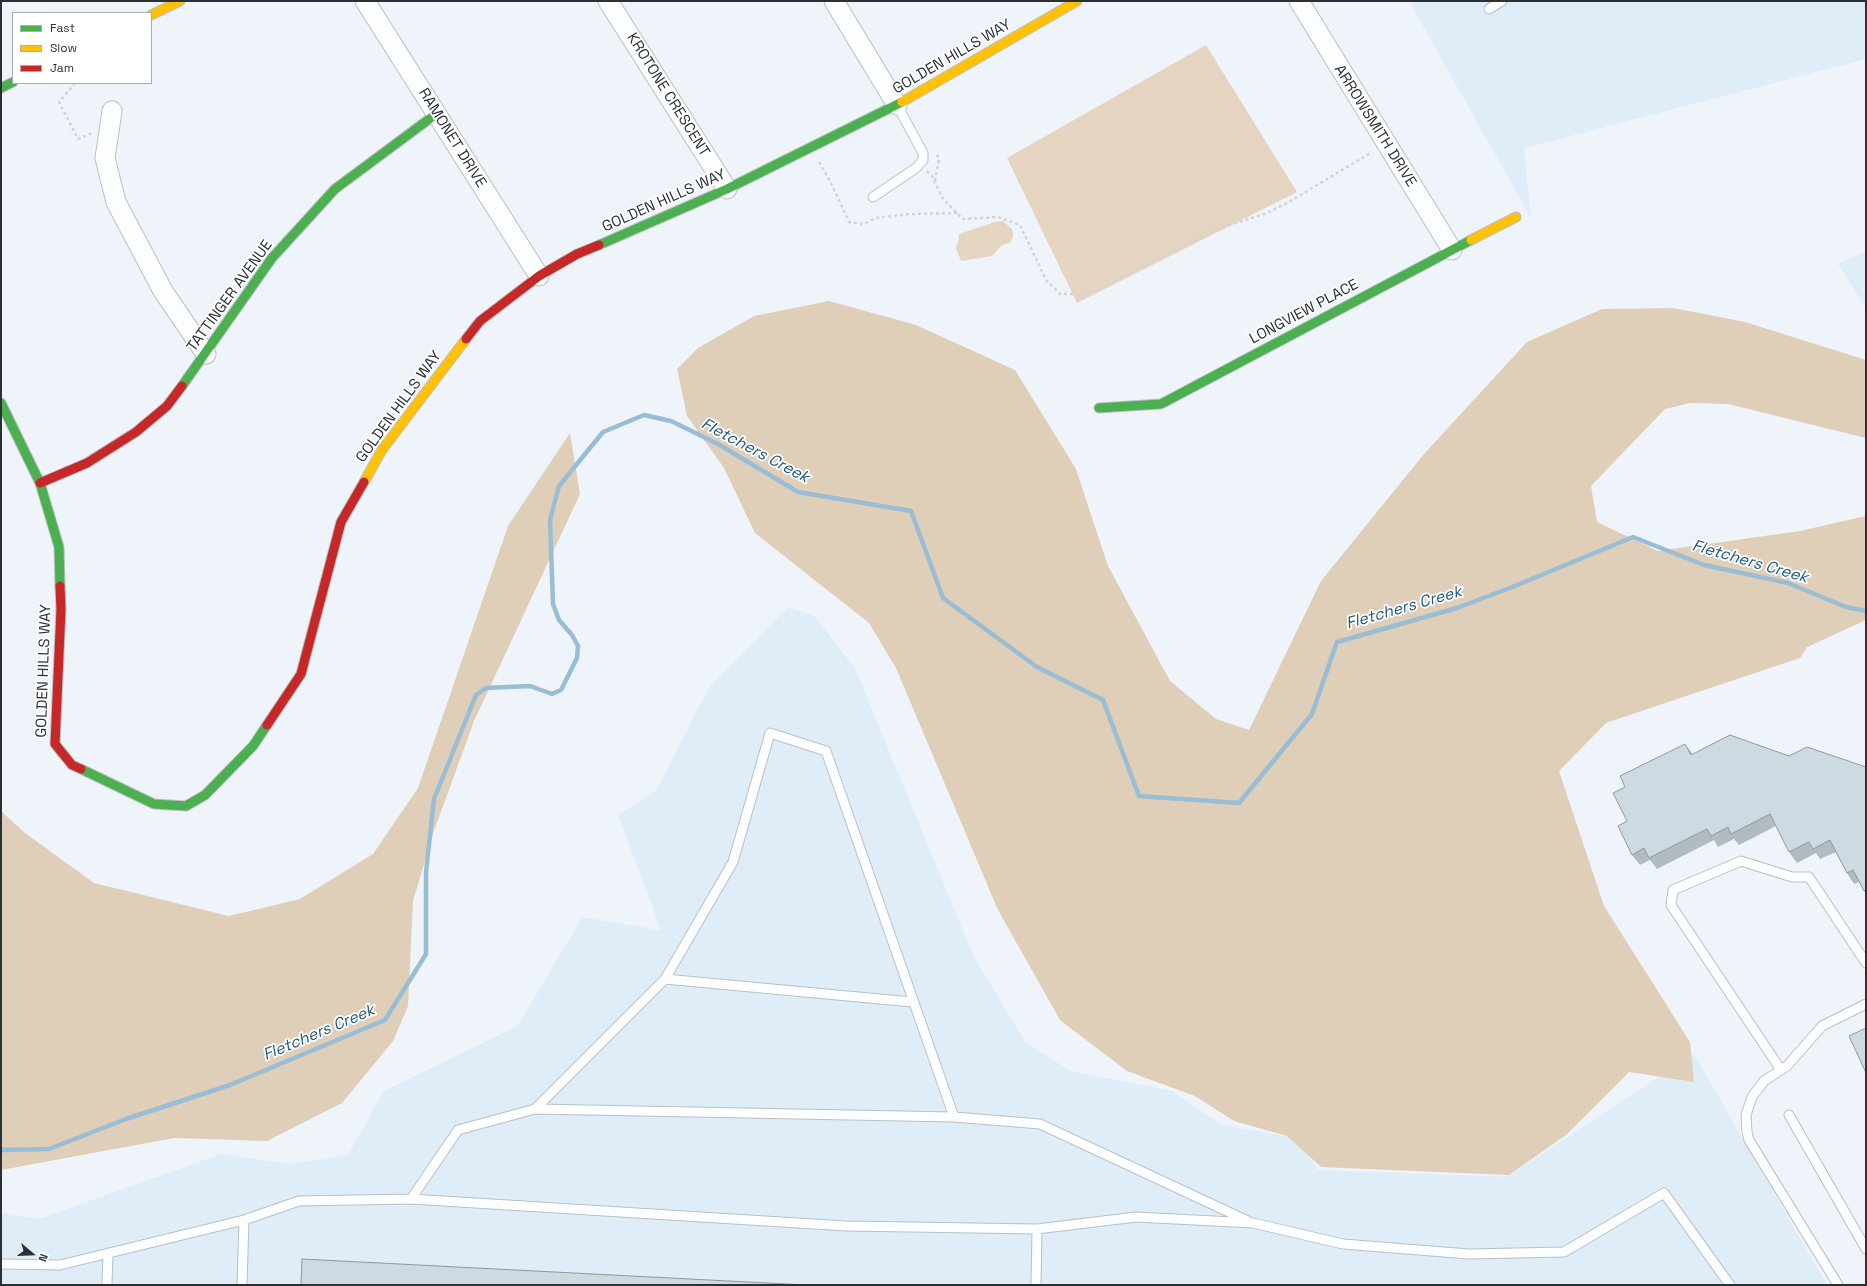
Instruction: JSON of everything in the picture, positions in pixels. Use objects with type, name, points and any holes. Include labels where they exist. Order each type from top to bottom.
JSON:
[{"type":"street","points":[[152,15],[180,1]]},
{"type":"street","name":"RAMONET DRIVE","points":[[365,1],[539,276]]},
{"type":"street","name":"KROTONE CRESCENT","points":[[608,1],[727,190]]},
{"type":"street","points":[[834,1],[897,105]]},
{"type":"street","name":"ARROWSMITH DRIVE","points":[[1299,1],[1385,144],[1452,250]]},
{"type":"street","name":"GOLDEN HILLS WAY","points":[[1,403],[40,483],[59,547],[61,609],[55,744],[72,765],[154,804],[186,806],[205,795],[253,746],[301,674],[341,522],[382,450],[480,321],[539,276],[577,254],[727,190],[897,105],[1071,2]]},
{"type":"street","points":[[1,88],[12,82]]},
{"type":"street","name":"TATTINGER AVENUE","points":[[40,483],[87,463],[136,432],[166,406],[206,354],[272,258],[335,189],[436,114]]},
{"type":"street","points":[[111,118],[105,158],[116,202],[164,291],[206,354]]},
{"type":"street","name":"LONGVIEW PLACE","points":[[1099,408],[1161,404],[1516,217]]},
{"type":"lane","points":[[1489,9],[1502,1]]},
{"type":"lane","points":[[873,197],[916,168],[923,160],[923,153],[897,105]]},
{"type":"lane","points":[[535,1108],[664,979],[733,862],[770,733],[826,750],[912,1002],[954,1117]]},
{"type":"lane","points":[[1781,1070],[1671,905],[1673,890],[1741,861],[1792,877],[1809,878],[1866,963]]},
{"type":"lane","points":[[664,979],[912,1002]]},
{"type":"lane","points":[[1838,1285],[1749,1140],[1746,1115],[1752,1097],[1764,1082],[1787,1066],[1822,1026],[1866,1004]]},
{"type":"lane","points":[[411,1199],[458,1130],[535,1108],[954,1117],[1040,1124],[1253,1223]]},
{"type":"lane","points":[[1789,1115],[1866,1249]]},
{"type":"lane","points":[[1,1264],[60,1265],[244,1220],[299,1201],[411,1199],[846,1226],[1037,1229],[1136,1217],[1253,1223],[1343,1244],[1469,1254],[1564,1252],[1664,1192],[1730,1285]]},
{"type":"lane","points":[[242,1285],[244,1220]]},
{"type":"lane","points":[[1036,1285],[1037,1229]]},
{"type":"lane","points":[[107,1285],[108,1254]]},
{"type":"path","points":[[74,84],[59,102],[78,139],[111,118]]},
{"type":"path","points":[[920,163],[932,176],[943,199],[963,219],[998,217],[1020,225],[1046,280],[1060,294],[1080,294],[1101,289],[1208,232],[1267,213],[1289,202],[1385,144]]},
{"type":"shaded area","points":[[1409,1],[1866,1],[1866,59],[1524,148],[1531,218]]},
{"type":"shaded area","points":[[1206,45],[1297,192],[1077,303],[1007,158]]},
{"type":"shaded area","points":[[1003,221],[1012,229],[1013,236],[1011,242],[1001,246],[992,256],[961,261],[956,248],[959,234],[995,222]]},
{"type":"shaded area","points":[[1866,251],[1866,308],[1838,264]]},
{"type":"shaded area","points":[[829,301],[916,325],[1015,370],[1076,469],[1108,566],[1170,681],[1216,719],[1249,730],[1321,581],[1424,454],[1527,342],[1602,309],[1673,308],[1745,322],[1866,360],[1866,438],[1728,404],[1690,403],[1665,409],[1591,486],[1597,522],[1658,551],[1800,531],[1866,516],[1866,620],[1807,647],[1800,658],[1606,723],[1559,771],[1604,906],[1690,1042],[1694,1082],[1629,1072],[1566,1135],[1509,1175],[1321,1167],[1287,1136],[1234,1121],[1195,1096],[1127,1071],[1060,1020],[998,910],[896,668],[869,623],[755,533],[724,468],[687,416],[677,369],[698,348],[754,316]]},
{"type":"shaded area","points":[[570,433],[580,494],[474,721],[434,831],[413,901],[408,1006],[393,1041],[342,1103],[267,1141],[174,1138],[1,1170],[1,811],[25,833],[94,883],[229,916],[300,899],[373,854],[418,788],[508,526]]},
{"type":"shaded area","points":[[788,607],[814,616],[855,668],[973,955],[1025,1042],[1071,1071],[1172,1091],[1222,1125],[1297,1138],[1318,1170],[1507,1177],[1694,1054],[1827,1285],[1,1285],[1,1213],[39,1219],[221,1154],[290,1164],[348,1155],[384,1091],[518,1026],[582,917],[661,930],[618,815],[656,791],[710,686]]},
{"type":"building","points":[[1730,735],[1789,756],[1807,747],[1866,767],[1866,890],[1864,891],[1853,870],[1847,873],[1830,840],[1813,849],[1809,842],[1789,852],[1770,814],[1731,834],[1728,827],[1711,836],[1707,829],[1649,858],[1644,848],[1632,855],[1618,826],[1627,821],[1613,793],[1625,787],[1620,776],[1685,744],[1691,755]]},
{"type":"building","points":[[1866,1028],[1866,1073],[1849,1036]]},
{"type":"building","points":[[302,1259],[806,1285],[301,1285]]},
{"type":"waterway","name":"Fletchers Creek","points":[[1,1150],[49,1149],[126,1119],[230,1085],[385,1020],[426,954],[426,872],[434,799],[476,695],[486,688],[530,686],[552,694],[561,690],[577,658],[578,646],[572,635],[559,620],[553,604],[550,520],[559,486],[603,432],[644,415],[671,421],[718,444],[798,492],[911,511],[943,598],[1037,667],[1103,700],[1139,796],[1239,803],[1312,714],[1337,642],[1457,608],[1510,588],[1633,537],[1704,565],[1788,583],[1846,607],[1866,611]]},
{"type":"traffic: fast","points":[[1,88],[12,82]]},
{"type":"traffic: fast","points":[[599,245],[727,189],[902,102]]},
{"type":"traffic: fast","points":[[182,386],[272,258],[335,189],[436,114]]},
{"type":"traffic: fast","points":[[1099,408],[1161,404],[1471,240]]},
{"type":"traffic: fast","points":[[1,403],[40,483],[59,547],[60,586]]},
{"type":"traffic: fast","points":[[81,769],[154,804],[186,806],[205,795],[253,746],[267,725]]},
{"type":"traffic: slow","points":[[152,15],[180,1]]},
{"type":"traffic: slow","points":[[902,102],[1077,1]]},
{"type":"traffic: slow","points":[[1471,240],[1516,217]]},
{"type":"traffic: slow","points":[[364,482],[382,450],[466,339]]},
{"type":"traffic: jam","points":[[466,339],[480,321],[539,276],[577,254],[599,245]]},
{"type":"traffic: jam","points":[[40,483],[87,463],[136,432],[167,406],[182,386]]},
{"type":"traffic: jam","points":[[267,725],[301,674],[341,522],[364,482]]},
{"type":"traffic: jam","points":[[60,586],[61,609],[55,744],[72,765],[81,769]]}]
